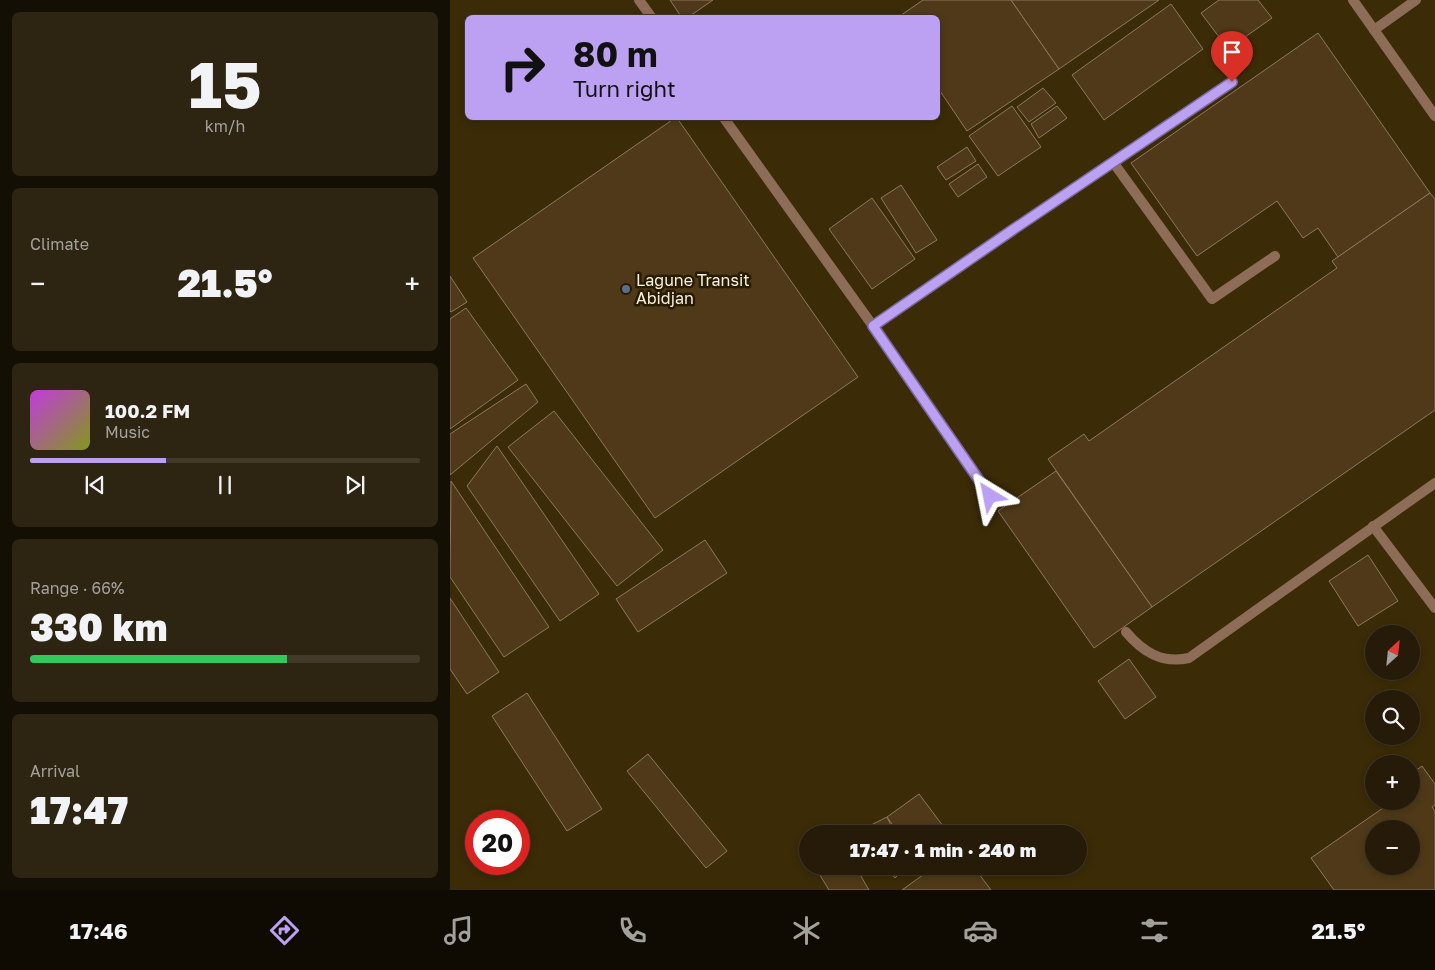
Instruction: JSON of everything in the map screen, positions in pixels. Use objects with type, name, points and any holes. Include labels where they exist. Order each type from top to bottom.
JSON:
[{"type":"lane","points":[[640,0],[650,15]]},
{"type":"lane","points":[[1353,0],[1435,116]]},
{"type":"lane","points":[[1374,30],[1416,0]]},
{"type":"lane","points":[[873,326],[1232,82]]},
{"type":"lane","points":[[725,120],[873,326],[990,496]]},
{"type":"lane","points":[[1112,162],[1212,299],[1275,256]]},
{"type":"lane","points":[[1126,632],[1138,646],[1151,654],[1170,660],[1189,658],[1435,482]]},
{"type":"lane","points":[[1373,526],[1435,608]]},
{"type":"shaded area","points":[[450,0],[1435,0],[1435,890],[450,890]]},
{"type":"building","points":[[670,0],[713,0],[691,15],[680,15]]},
{"type":"building","points":[[923,0],[1011,0],[1059,69],[967,131],[940,91],[940,15],[901,15]]},
{"type":"building","points":[[1011,0],[1159,0],[1059,69]]},
{"type":"building","points":[[1219,0],[1258,0],[1272,18],[1228,49],[1201,13]]},
{"type":"building","points":[[1171,4],[1203,49],[1104,120],[1072,75]]},
{"type":"building","points":[[1318,33],[1430,193],[1338,257],[1318,228],[1303,238],[1277,201],[1197,256],[1131,163]]},
{"type":"building","points":[[1043,88],[1056,103],[1029,122],[1017,107]]},
{"type":"building","points":[[1012,106],[1041,147],[998,176],[969,136]]},
{"type":"building","points":[[1057,106],[1067,118],[1039,138],[1031,124]]},
{"type":"building","points":[[672,120],[678,120],[858,377],[655,518],[473,258]]},
{"type":"building","points":[[967,147],[976,161],[946,180],[937,167]]},
{"type":"building","points":[[978,164],[987,177],[958,197],[949,184]]},
{"type":"building","points":[[901,185],[937,240],[916,253],[881,198]]},
{"type":"building","points":[[1430,193],[1435,199],[1435,410],[1152,607],[1048,459],[1084,434],[1089,441],[1337,268],[1332,261]]},
{"type":"building","points":[[872,198],[915,259],[872,289],[829,229]]},
{"type":"building","points":[[450,276],[467,302],[451,312],[450,311]]},
{"type":"building","points":[[466,308],[518,380],[450,429],[450,319]]},
{"type":"building","points":[[526,384],[538,402],[450,475],[450,434]]},
{"type":"building","points":[[554,411],[663,550],[617,586],[508,447]]},
{"type":"building","points":[[497,446],[599,594],[560,621],[467,486]]},
{"type":"building","points":[[1056,471],[1152,607],[1094,648],[998,511]]},
{"type":"building","points":[[451,481],[549,627],[504,657],[450,577]]},
{"type":"building","points":[[705,540],[727,573],[638,632],[616,599]]},
{"type":"building","points":[[1368,555],[1398,601],[1358,626],[1329,581]]},
{"type":"building","points":[[450,598],[499,672],[467,694],[450,669]]},
{"type":"building","points":[[1129,659],[1156,697],[1125,719],[1098,681]]},
{"type":"building","points":[[527,693],[602,809],[567,831],[492,716]]},
{"type":"building","points":[[648,754],[727,851],[706,868],[627,771]]},
{"type":"building","points":[[1422,766],[1435,784],[1435,805],[1432,807],[1435,811],[1435,890],[1334,890],[1311,858],[1365,820],[1365,875],[1420,875],[1420,820],[1366,820],[1380,810],[1420,810],[1420,767]]},
{"type":"building","points":[[919,794],[942,825],[893,825],[887,817]]},
{"type":"building","points":[[887,817],[891,825],[871,825]]},
{"type":"building","points":[[820,875],[860,875],[869,890],[829,890]]},
{"type":"building","points":[[923,875],[980,875],[991,890],[902,890]]},
{"type":"place","name":"Lagune Transit Abidjan","points":[[626,289]]},
{"type":"route","points":[[990,496],[873,326],[1232,82]]}]
